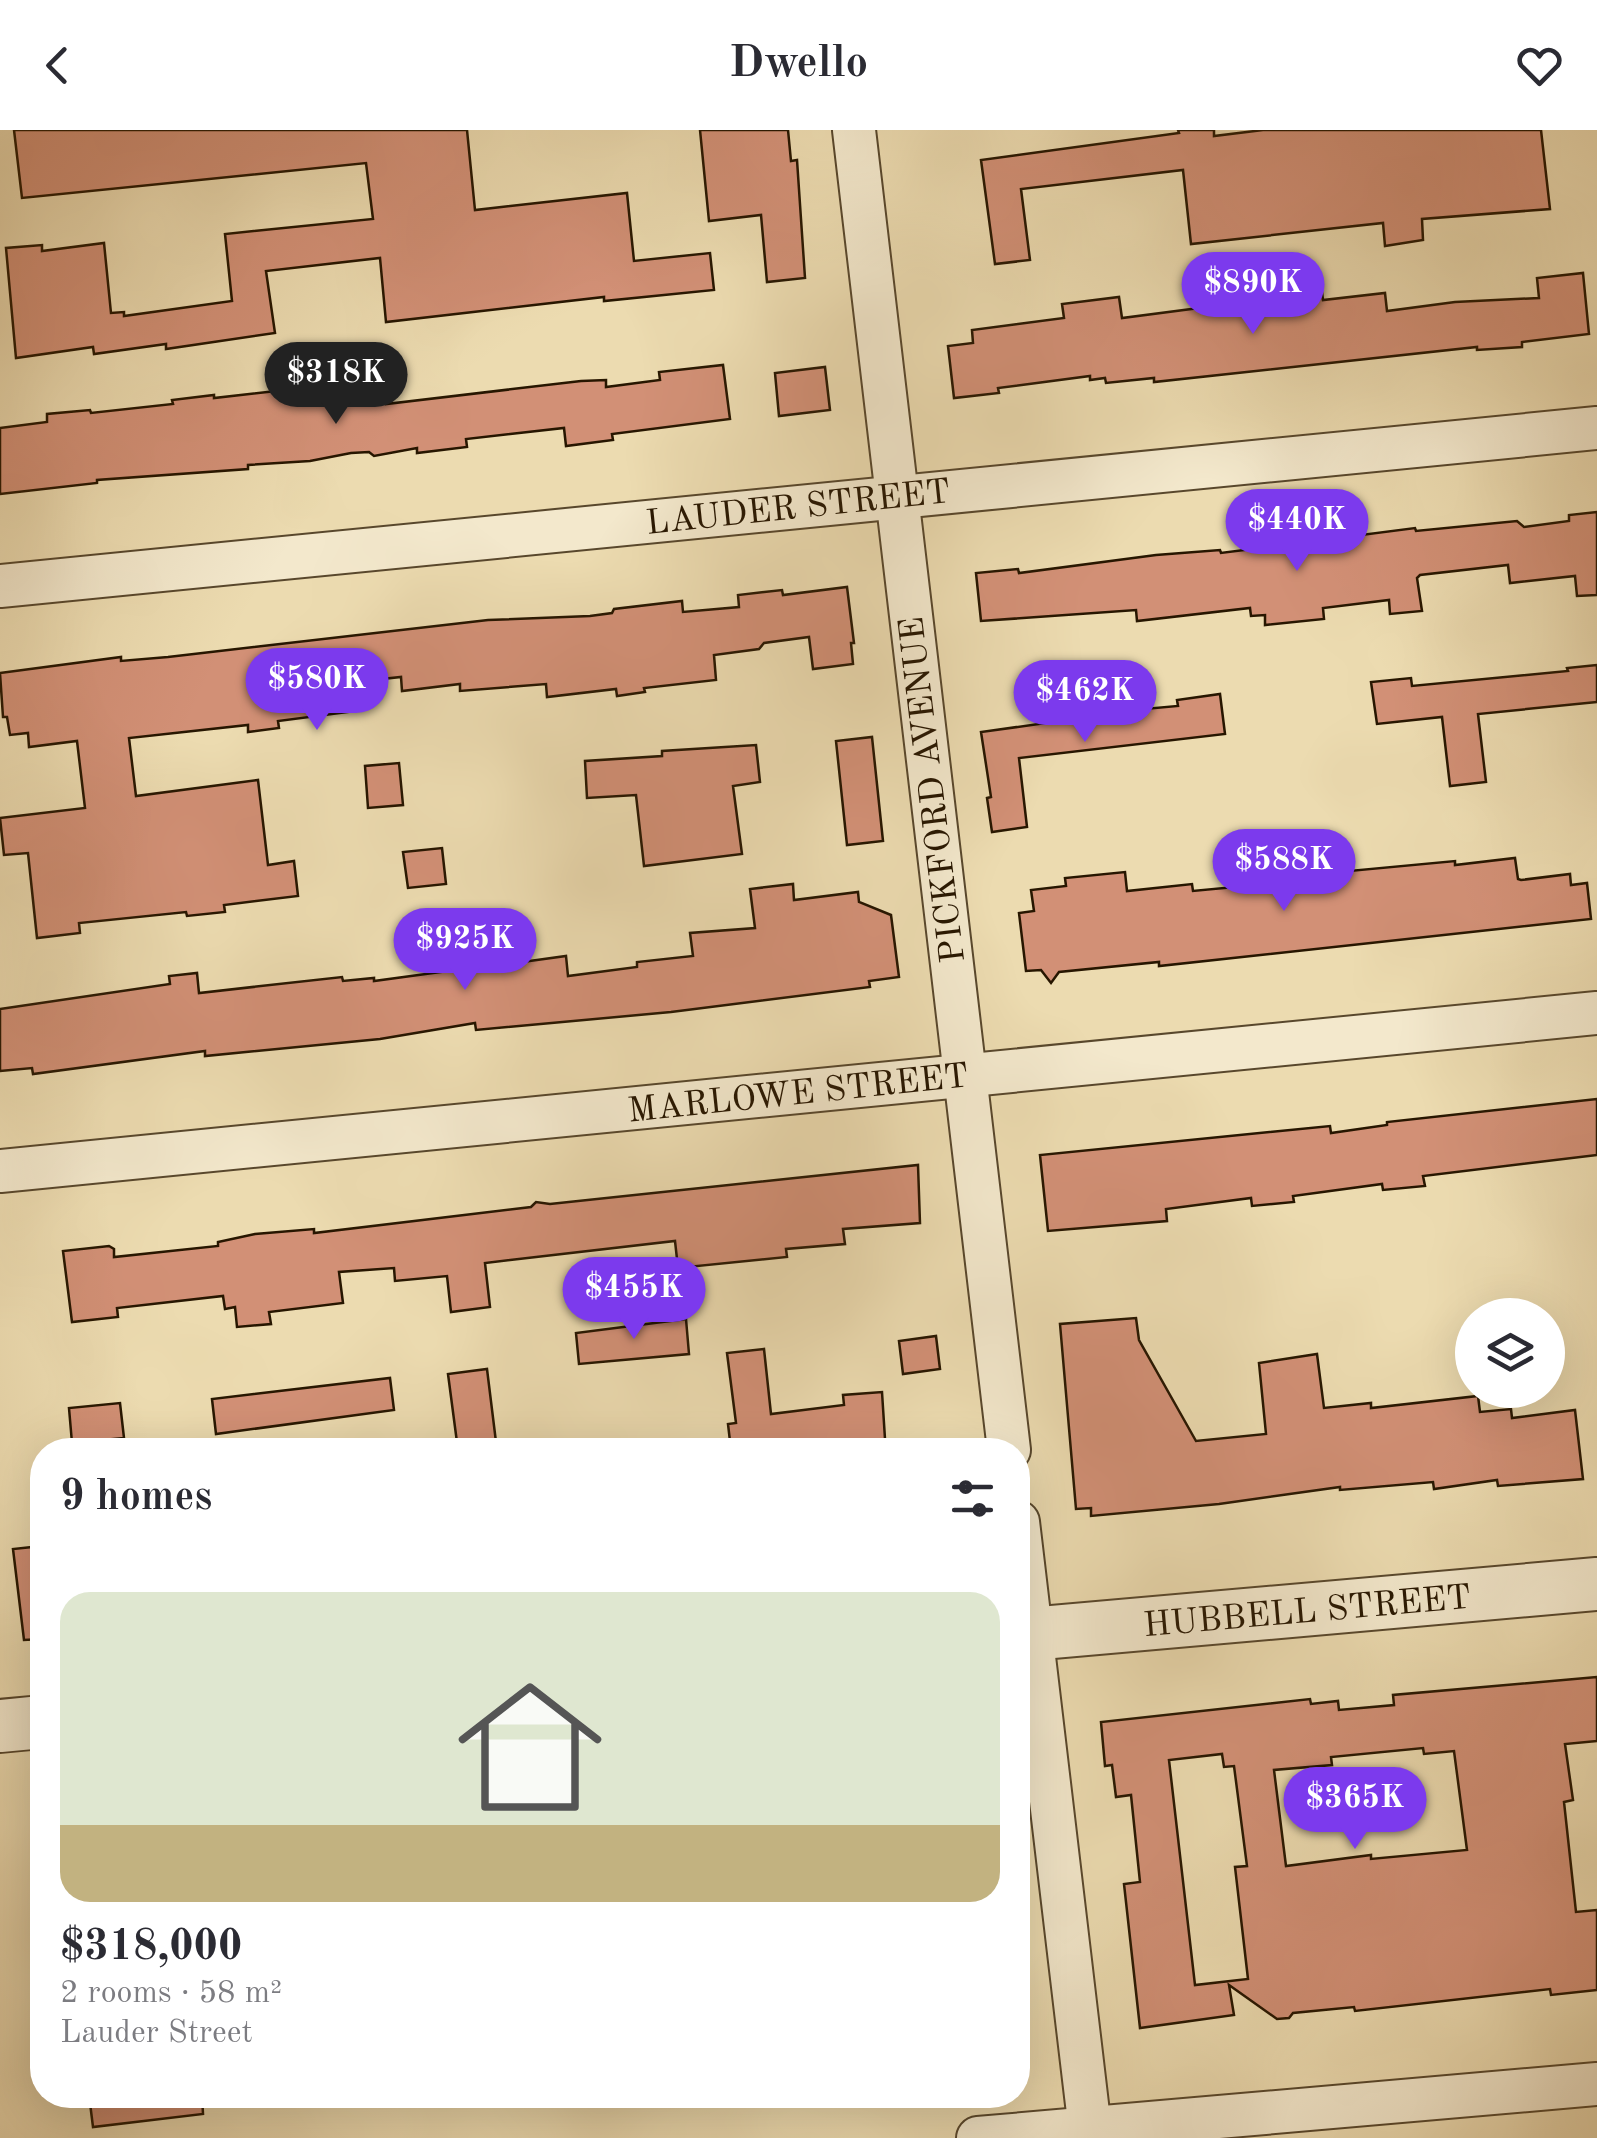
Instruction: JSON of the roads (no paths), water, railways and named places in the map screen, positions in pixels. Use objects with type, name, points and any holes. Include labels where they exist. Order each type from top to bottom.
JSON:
[{"type":"street","name":"PICKFORD AVENUE","points":[[854,130],[1008,1438]]},
{"type":"street","name":"LAUDER STREET","points":[[0,586],[1597,428]]},
{"type":"street","name":"MARLOWE STREET","points":[[0,1171],[1597,1013]]},
{"type":"street","name":"HUBBELL STREET","points":[[1030,1634],[1597,1584]]},
{"type":"street","points":[[1030,1680],[1091,2133]]},
{"type":"street","points":[[0,1726],[30,1723]]},
{"type":"street","points":[[978,2138],[1091,2133],[1597,2084]]}]
